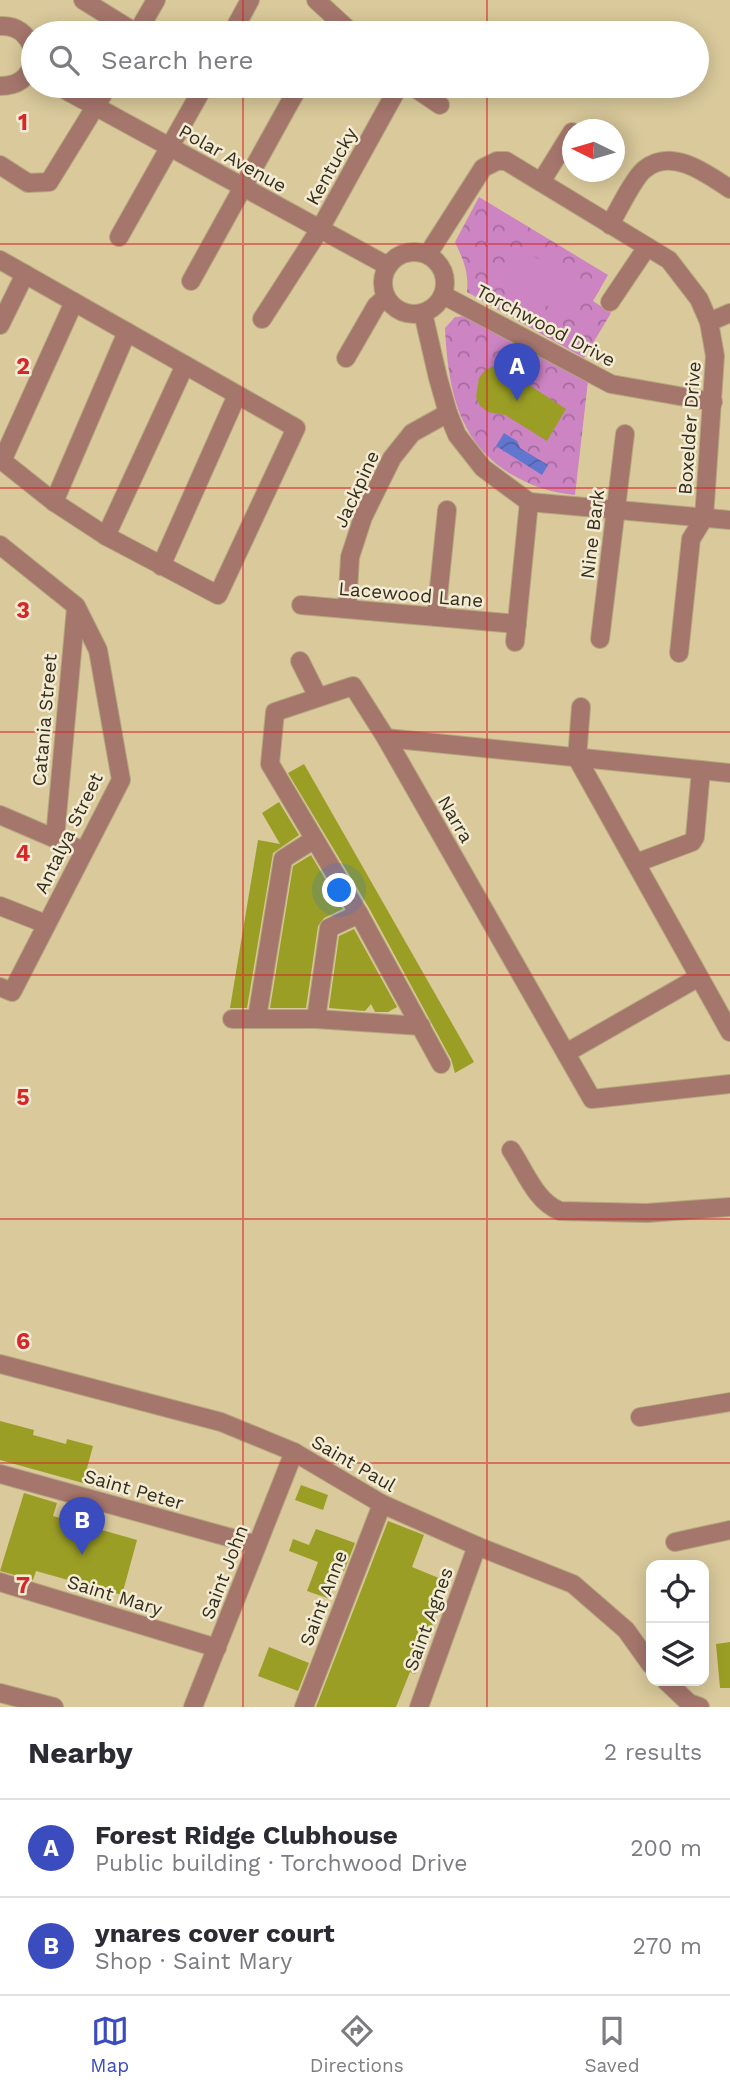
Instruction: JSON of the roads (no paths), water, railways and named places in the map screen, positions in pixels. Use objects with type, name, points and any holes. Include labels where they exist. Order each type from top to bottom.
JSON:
[{"type":"street","points":[[83,0],[117,21]]},
{"type":"street","points":[[144,21],[156,0]]},
{"type":"street","points":[[239,21],[250,0]]},
{"type":"street","points":[[316,0],[329,21]]},
{"type":"street","points":[[0,26],[21,31]]},
{"type":"street","points":[[0,86],[21,81]]},
{"type":"street","name":"Polar Avenue","points":[[80,98],[388,266]]},
{"type":"street","points":[[0,165],[28,183],[49,182],[101,98]]},
{"type":"street","points":[[119,237],[198,98]]},
{"type":"street","points":[[191,281],[292,98]]},
{"type":"street","name":"Kentucky","points":[[261,319],[320,229],[392,98]]},
{"type":"street","points":[[430,98],[440,105]]},
{"type":"street","points":[[541,181],[562,148]]},
{"type":"street","name":"Boxelder Drive","points":[[428,254],[483,168],[496,161],[506,161],[669,260],[699,299],[709,322],[715,356],[713,402],[704,518],[691,539],[679,653]]},
{"type":"street","points":[[610,225],[644,169],[662,161],[677,161],[696,167],[730,189]]},
{"type":"street","points":[[610,302],[647,247]]},
{"type":"street","points":[[406,252],[428,254],[437,261],[443,271],[446,283],[443,295],[435,306],[423,313],[402,312],[386,297],[383,287],[388,266],[396,257],[406,252]]},
{"type":"street","points":[[0,260],[24,274],[74,302],[185,365],[237,395],[296,428],[218,595],[106,536],[54,502],[1,460],[74,302]]},
{"type":"street","points":[[0,325],[24,274]]},
{"type":"street","name":"Torchwood Drive","points":[[443,295],[611,384],[713,402]]},
{"type":"street","points":[[346,358],[376,306],[386,297]]},
{"type":"street","points":[[423,313],[448,412],[457,435],[483,468],[529,502],[730,520]]},
{"type":"street","points":[[709,322],[730,313]]},
{"type":"street","points":[[54,502],[127,332]]},
{"type":"street","points":[[106,536],[185,365]]},
{"type":"street","points":[[161,566],[237,395]]},
{"type":"street","name":"Jackpine","points":[[347,609],[351,557],[363,517],[392,458],[412,433],[448,412]]},
{"type":"street","name":"Nine Bark","points":[[600,639],[625,434]]},
{"type":"street","name":"Lacewood Lane","points":[[301,605],[436,617],[516,633],[529,502]]},
{"type":"street","points":[[436,617],[447,510]]},
{"type":"street","name":"Antalya Street","points":[[0,545],[76,606],[98,650],[121,780],[12,992],[0,987]]},
{"type":"street","name":"Catania Street","points":[[55,838],[76,606]]},
{"type":"street","points":[[300,661],[318,697],[275,712],[270,764],[359,914],[441,1064]]},
{"type":"street","name":"Narra","points":[[318,697],[353,686],[386,738],[592,1100],[730,1084]]},
{"type":"street","points":[[581,707],[577,758],[730,1032]]},
{"type":"street","points":[[386,738],[730,773]]},
{"type":"street","points":[[636,863],[692,842],[695,836],[701,770]]},
{"type":"street","points":[[0,815],[83,850]]},
{"type":"street","points":[[257,1018],[283,859],[313,840]]},
{"type":"street","points":[[0,906],[46,925]]},
{"type":"street","points":[[316,1019],[329,928],[359,914]]},
{"type":"street","points":[[566,1054],[699,976]]},
{"type":"street","points":[[232,1019],[316,1019],[421,1026]]},
{"type":"street","points":[[511,1150],[541,1200],[560,1211],[647,1213],[730,1207]]},
{"type":"street","name":"Saint Paul","points":[[0,1364],[221,1422],[294,1452],[382,1504],[573,1584],[625,1630],[646,1658]]},
{"type":"street","points":[[640,1417],[730,1402]]},
{"type":"street","name":"Saint John","points":[[193,1707],[294,1452]]},
{"type":"street","name":"Saint Peter","points":[[0,1474],[257,1545]]},
{"type":"street","name":"Saint Anne","points":[[303,1707],[382,1504]]},
{"type":"street","points":[[675,1542],[730,1530]]},
{"type":"street","name":"Saint Agnes","points":[[419,1707],[477,1546]]},
{"type":"street","name":"Saint Mary","points":[[0,1582],[217,1648]]},
{"type":"street","points":[[671,1686],[689,1703],[700,1707]]},
{"type":"street","points":[[0,1693],[54,1707]]},
{"type":"water","points":[[504,433],[517,441],[520,448],[548,465],[542,475],[496,446]]},
{"type":"place","name":"Forest Ridge Clubhouse","points":[[517,401]]},
{"type":"place","name":"ynares cover court","points":[[82,1555]]}]
